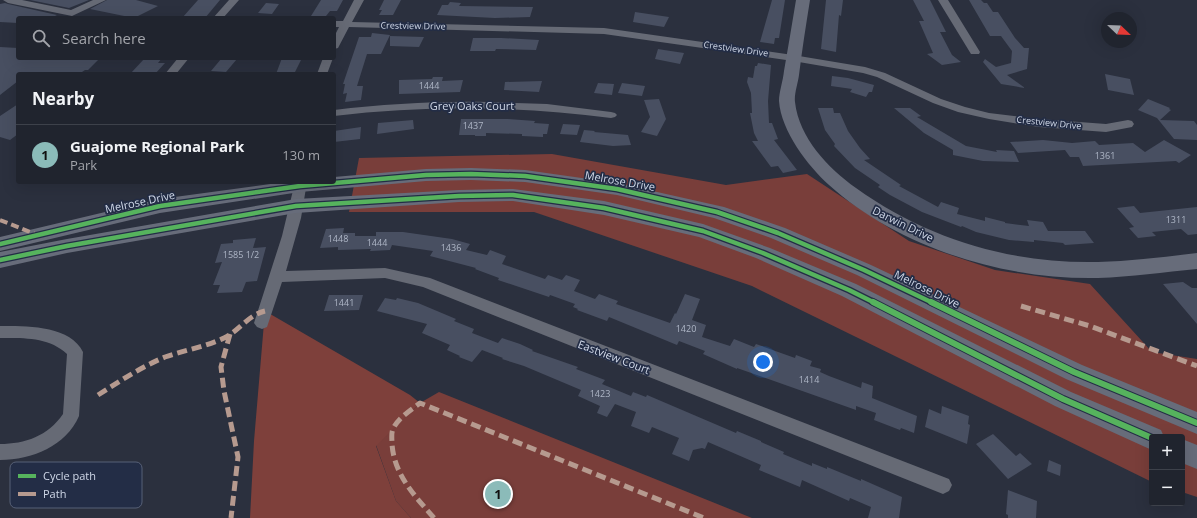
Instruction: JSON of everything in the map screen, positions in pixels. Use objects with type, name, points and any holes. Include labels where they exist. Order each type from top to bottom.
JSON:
[{"type":"main road","name":"Darwin Drive","points":[[803,0],[787,101],[790,117],[797,134],[808,152],[829,177],[866,205],[916,232],[968,252],[1023,264],[1065,269],[1099,269],[1197,261]]},
{"type":"main road","name":"Melrose Drive","points":[[0,244],[160,206],[426,176],[471,174],[525,176],[617,189],[717,212],[778,233],[864,270],[1074,372],[1197,423]]},
{"type":"main road","name":"Melrose Drive","points":[[0,260],[67,246],[299,191],[458,196],[513,195],[604,208],[703,231],[762,253],[849,290],[1063,399],[1149,437]]},
{"type":"main road","points":[[1185,452],[1197,457]]},
{"type":"street","points":[[8,0],[72,13],[101,0]]},
{"type":"street","points":[[220,16],[234,0]]},
{"type":"street","points":[[336,42],[359,0]]},
{"type":"street","points":[[943,0],[975,52]]},
{"type":"street","name":"Crestview Drive","points":[[336,24],[604,31],[793,58],[865,70],[881,75],[938,101],[962,110],[989,116],[1046,124],[1106,128],[1128,124]]},
{"type":"street","points":[[172,72],[182,60]]},
{"type":"street","points":[[323,72],[327,60]]},
{"type":"street","name":"Grey Oaks Court","points":[[336,113],[419,106],[468,104],[540,107],[611,115]]},
{"type":"street","points":[[262,323],[299,191]]},
{"type":"street","name":"Eastview Court","points":[[276,277],[385,273],[425,282],[943,485]]},
{"type":"street","points":[[0,332],[41,333],[62,340],[75,352],[71,416],[65,425],[44,442],[32,448],[16,452],[0,452]]},
{"type":"shaded area","points":[[552,154],[726,185],[807,174],[909,241],[995,270],[1090,284],[1152,352],[1197,359],[1197,497],[1185,493],[1185,434],[1149,434],[1149,481],[752,286],[534,212],[349,212],[359,158]]},
{"type":"shaded area","points":[[265,311],[410,395],[420,403],[376,446],[396,501],[411,518],[250,518],[254,441]]},
{"type":"shaded area","points":[[439,392],[752,518],[411,518],[396,501],[376,445],[420,403]]},
{"type":"building","points":[[30,0],[89,0],[69,8]]},
{"type":"building","points":[[107,0],[136,0],[158,6],[138,16],[124,16],[90,9]]},
{"type":"building","points":[[198,0],[220,0],[207,16],[184,16]]},
{"type":"building","points":[[321,0],[343,0],[337,11],[330,11],[326,16],[311,16]]},
{"type":"building","points":[[384,0],[401,0],[393,15],[379,15],[382,10],[379,10]]},
{"type":"building","points":[[772,0],[785,0],[779,38],[775,38],[774,44],[760,42]]},
{"type":"building","points":[[826,0],[843,0],[841,16],[839,15],[836,52],[821,49]]},
{"type":"building","points":[[913,0],[930,0],[946,32],[940,32],[952,55],[961,62],[942,65],[927,54],[933,53],[919,21],[924,21]]},
{"type":"building","points":[[969,0],[981,0],[984,3],[987,3],[993,12],[998,12],[1015,38],[1024,48],[1029,48],[1027,69],[1007,75],[1025,88],[1001,84],[983,62],[985,59],[996,67],[1011,63],[1012,51],[1001,36],[990,36]]},
{"type":"building","points":[[450,2],[461,3],[459,6],[533,7],[530,17],[495,18],[437,15],[442,5],[448,5]]},
{"type":"building","points":[[5,3],[57,15],[16,16],[16,23],[0,22],[0,4]]},
{"type":"building","points":[[266,3],[279,4],[272,14],[258,13]]},
{"type":"building","points":[[635,12],[669,17],[664,27],[633,22]]},
{"type":"building","points":[[372,33],[390,35],[381,54],[367,54],[357,86],[363,86],[361,100],[345,102],[347,93],[343,94],[345,84],[343,84],[359,37],[371,37]]},
{"type":"building","points":[[390,36],[424,37],[419,47],[390,46]]},
{"type":"building","points":[[473,38],[539,40],[536,50],[496,49],[495,51],[470,51]]},
{"type":"building","points":[[0,47],[16,48],[16,60],[98,60],[88,70],[82,72],[16,72],[16,83],[0,95]]},
{"type":"building","points":[[658,49],[684,53],[680,64],[655,59]]},
{"type":"building","points":[[143,60],[160,60],[158,63],[165,63],[157,72],[132,72]]},
{"type":"building","points":[[220,60],[236,60],[226,72],[211,71]]},
{"type":"building","points":[[281,60],[301,60],[295,72],[277,72]]},
{"type":"building","points":[[758,63],[771,65],[768,101],[769,123],[772,123],[778,139],[774,140],[797,170],[783,173],[778,166],[771,167],[752,141],[758,141],[754,133],[750,113],[752,113],[751,93],[747,82],[748,77],[753,78],[755,66],[757,66]]},
{"type":"building","points":[[1105,74],[1130,79],[1134,95],[1108,90]]},
{"type":"building","points":[[832,76],[848,78],[874,85],[872,92],[869,92],[866,97],[850,92],[852,89],[831,86]]},
{"type":"building","points":[[433,77],[443,77],[442,81],[463,80],[460,92],[399,94],[399,80],[432,79]]},
{"type":"building","points":[[542,81],[539,92],[504,90],[505,82]]},
{"type":"building","points":[[598,83],[614,84],[612,95],[594,93]]},
{"type":"building","points":[[622,83],[645,86],[642,96],[618,93]]},
{"type":"building","points":[[659,99],[666,119],[657,136],[641,132],[650,117],[644,100]]},
{"type":"building","points":[[1148,99],[1170,108],[1169,109],[1171,110],[1160,120],[1194,121],[1197,125],[1197,140],[1174,139],[1157,118],[1138,110]]},
{"type":"building","points":[[16,105],[16,136],[10,140],[0,137],[0,116]]},
{"type":"building","points":[[818,108],[833,108],[834,113],[840,113],[848,131],[870,159],[864,160],[901,185],[899,186],[938,207],[941,202],[959,208],[957,214],[985,221],[985,217],[1005,223],[1029,226],[1027,220],[1043,222],[1048,231],[1085,231],[1094,243],[1065,245],[1063,243],[1034,240],[1034,242],[1009,240],[976,232],[922,212],[890,195],[878,187],[880,185],[855,168],[834,146],[835,144],[825,130]]},
{"type":"building","points":[[894,108],[910,108],[921,116],[917,117],[966,146],[997,152],[996,150],[1014,151],[1019,162],[983,161],[953,155],[953,150],[924,133]]},
{"type":"building","points":[[461,119],[508,119],[535,121],[534,123],[549,124],[547,134],[543,134],[543,137],[522,136],[522,134],[486,133],[486,136],[475,136],[459,135]]},
{"type":"building","points":[[413,120],[414,129],[377,134],[378,123]]},
{"type":"building","points":[[563,124],[580,125],[577,135],[560,134]]},
{"type":"building","points":[[361,127],[360,139],[336,142],[336,131]]},
{"type":"building","points":[[584,130],[628,135],[631,145],[613,146],[580,142]]},
{"type":"building","points":[[1043,140],[1072,143],[1095,141],[1099,145],[1133,143],[1145,152],[1164,140],[1191,155],[1179,163],[1176,161],[1083,166],[1079,157],[1070,157],[1065,150],[1018,153],[1010,142]]},
{"type":"building","points":[[1134,206],[1140,213],[1197,207],[1197,234],[1188,235],[1181,229],[1152,232],[1156,236],[1138,238],[1129,228],[1134,227],[1117,208]]},
{"type":"building","points":[[344,228],[343,233],[355,233],[355,236],[376,236],[376,232],[403,232],[452,239],[470,244],[466,250],[487,255],[490,250],[506,256],[502,264],[545,279],[548,275],[562,280],[566,275],[580,280],[574,291],[595,299],[599,294],[618,301],[616,304],[670,323],[685,294],[700,299],[692,320],[706,325],[702,337],[730,346],[734,339],[754,347],[756,344],[795,358],[796,355],[812,361],[810,366],[821,369],[820,372],[829,376],[861,388],[862,382],[873,386],[872,398],[917,416],[914,433],[901,428],[900,430],[874,420],[876,413],[856,406],[856,410],[737,369],[703,354],[705,351],[679,341],[677,345],[609,317],[607,321],[577,310],[578,309],[573,307],[575,304],[498,280],[499,278],[475,269],[476,268],[430,256],[433,251],[392,245],[390,250],[370,251],[371,249],[338,250],[338,247],[320,248],[326,229]]},
{"type":"building","points":[[256,238],[253,248],[266,247],[257,281],[246,282],[242,292],[217,293],[220,285],[213,285],[222,262],[215,263],[221,244],[233,243],[233,240]]},
{"type":"building","points":[[1183,282],[1192,288],[1197,288],[1197,324],[1163,284]]},
{"type":"building","points":[[329,295],[363,295],[359,310],[324,311]]},
{"type":"building","points":[[385,298],[396,300],[397,298],[418,303],[456,319],[454,321],[474,329],[472,333],[498,343],[502,338],[520,344],[533,350],[532,351],[578,367],[576,369],[605,380],[602,384],[631,396],[633,392],[646,397],[647,395],[736,433],[737,431],[761,441],[784,452],[783,454],[812,466],[812,463],[827,469],[827,467],[861,481],[861,479],[902,497],[899,518],[868,518],[871,507],[850,498],[849,501],[802,480],[800,487],[759,470],[761,465],[708,442],[705,449],[702,448],[693,450],[689,461],[672,454],[679,438],[652,427],[649,433],[631,426],[636,412],[615,404],[607,417],[597,413],[600,406],[578,396],[581,390],[482,350],[472,362],[459,357],[460,356],[447,350],[450,345],[422,333],[427,324],[377,311]]},
{"type":"building","points":[[942,406],[969,416],[968,424],[970,425],[967,444],[925,427],[929,409],[941,414]]},
{"type":"building","points":[[993,434],[1016,456],[1020,453],[1032,464],[1008,479],[976,444]]},
{"type":"building","points":[[1049,460],[1061,465],[1060,476],[1047,471]]},
{"type":"building","points":[[1008,490],[1037,501],[1036,518],[1008,518],[1008,515],[1006,514]]},
{"type":"marked path","points":[[0,220],[35,234]]},
{"type":"marked path","points":[[1021,306],[1090,326],[1197,366]]},
{"type":"marked path","points":[[98,395],[148,365],[174,354],[214,342],[230,335],[250,317],[265,311]]},
{"type":"marked path","points":[[230,334],[221,367],[224,391],[238,457],[231,518]]},
{"type":"marked path","points":[[434,518],[405,483],[395,463],[393,453],[393,429],[402,418],[420,403],[704,518]]},
{"type":"cycle path","points":[[336,183],[426,175],[471,174],[525,176],[617,189],[717,212],[778,233],[864,270],[1074,372],[1197,423]]},
{"type":"cycle path","points":[[0,244],[160,206],[323,184]]},
{"type":"cycle path","points":[[0,260],[67,246],[296,206],[459,196],[513,195],[604,208],[703,231],[763,253],[849,290],[1063,399],[1149,437]]},
{"type":"place","name":"Guajome Regional Park","points":[[498,494]]}]
